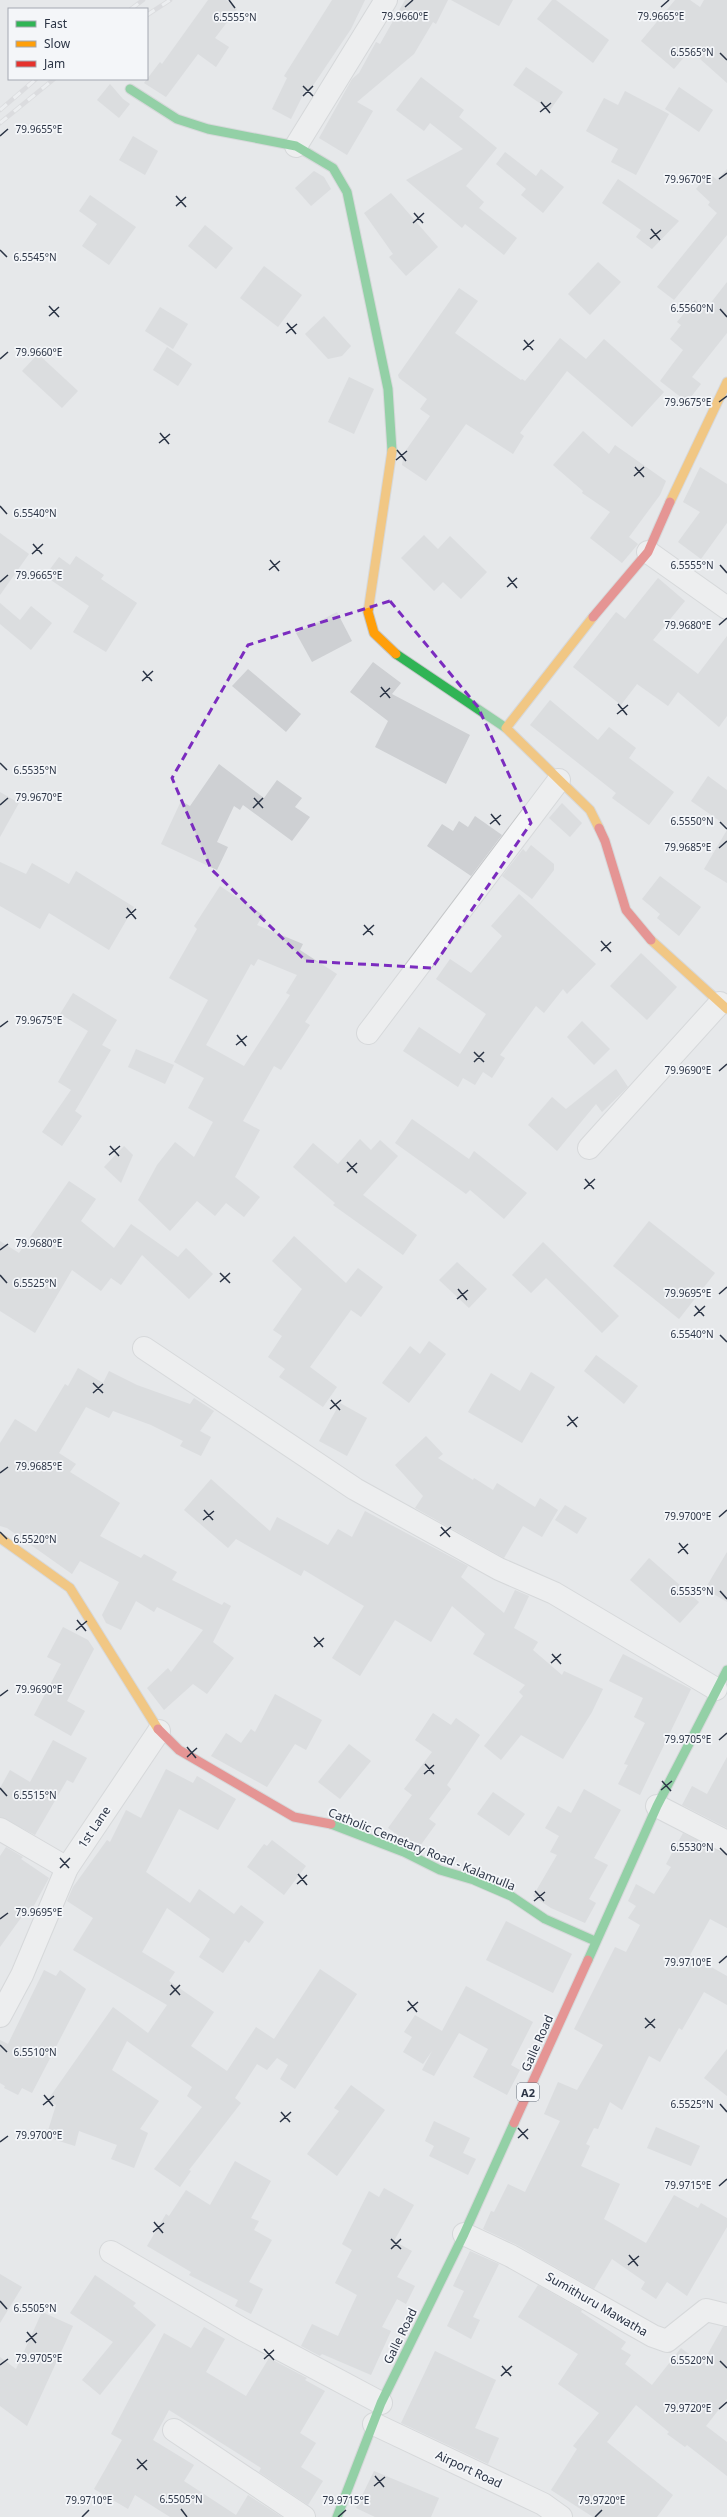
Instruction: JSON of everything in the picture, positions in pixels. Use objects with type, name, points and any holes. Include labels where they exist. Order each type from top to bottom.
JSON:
[{"type":"main road","points":[[130,89],[177,119],[208,129],[296,146],[333,168],[347,192],[388,388],[392,450],[368,612],[374,633],[388,649],[506,728],[590,810],[604,841],[626,910],[654,945],[723,1006]]},
{"type":"main road","points":[[506,728],[565,650],[648,552],[692,452],[727,382]]},
{"type":"main road","name":"Catholic Cemetary Road - Kalamulla","points":[[0,1538],[70,1588],[159,1731],[179,1750],[204,1766],[294,1817],[322,1821],[404,1852],[440,1870],[474,1880],[511,1896],[545,1919],[595,1941]]},
{"type":"main road","name":"Galle Road","points":[[337,2517],[381,2403],[464,2234],[657,1806],[727,1670]]},
{"type":"street","points":[[296,146],[386,0]]},
{"type":"street","points":[[648,552],[727,608]]},
{"type":"street","points":[[368,1033],[559,780]]},
{"type":"street","points":[[589,1148],[723,1006]]},
{"type":"street","points":[[144,1348],[355,1489],[499,1569],[554,1593],[716,1689]]},
{"type":"street","name":"1st Lane","points":[[0,2016],[22,1975],[67,1868],[159,1731]]},
{"type":"street","points":[[657,1806],[727,1842]]},
{"type":"street","points":[[0,1829],[67,1868]]},
{"type":"street","name":"Sumithuru Mawatha","points":[[464,2234],[511,2256],[653,2336],[667,2341],[706,2310],[727,2315]]},
{"type":"street","points":[[111,2252],[242,2329],[381,2403]]},
{"type":"street","name":"Airport Road","points":[[374,2424],[543,2504],[561,2517]]},
{"type":"street","points":[[174,2430],[304,2517]]},
{"type":"highlighted area","points":[[390,601],[478,707],[531,823],[432,968],[306,961],[211,869],[172,778],[248,645]]},
{"type":"building","points":[[208,0],[226,0],[237,9],[215,38],[229,47],[216,67],[198,54],[166,97],[144,83],[148,80],[148,78],[160,62],[162,64]]},
{"type":"building","points":[[332,0],[365,0],[351,29],[308,93],[305,91],[291,119],[272,109],[287,78],[284,76]]},
{"type":"building","points":[[405,0],[448,0],[436,24],[433,22],[414,54],[357,102],[373,111],[347,155],[319,138],[352,79],[359,73],[376,42],[380,44]]},
{"type":"building","points":[[451,0],[513,0],[499,26]]},
{"type":"building","points":[[552,0],[556,0],[609,40],[593,63],[537,19]]},
{"type":"building","points":[[675,0],[690,0],[700,7],[704,0],[727,0],[727,83],[690,50],[674,69],[641,41]]},
{"type":"building","points":[[526,67],[563,92],[550,110],[513,85]]},
{"type":"building","points":[[421,77],[464,110],[459,117],[497,148],[466,186],[484,202],[479,208],[517,238],[504,255],[465,224],[462,228],[406,180],[463,149],[430,123],[424,131],[396,110]]},
{"type":"building","points":[[110,84],[123,99],[130,104],[119,118],[97,100]]},
{"type":"building","points":[[679,87],[713,110],[699,132],[665,109]]},
{"type":"building","points":[[625,91],[669,114],[636,175],[611,162],[618,149],[586,131],[604,98],[618,105]]},
{"type":"building","points":[[133,136],[158,151],[145,175],[119,160]]},
{"type":"building","points":[[505,152],[536,176],[541,169],[564,187],[543,213],[521,195],[526,189],[496,164]]},
{"type":"building","points":[[727,169],[727,235],[674,300],[657,287],[717,213],[708,205],[710,202],[696,189],[709,173],[717,180]]},
{"type":"building","points":[[314,171],[324,177],[331,189],[311,206],[295,188]]},
{"type":"building","points":[[618,179],[679,221],[652,249],[636,237],[641,230],[602,203]]},
{"type":"building","points":[[391,193],[438,247],[406,276],[389,257],[393,254],[364,213]]},
{"type":"building","points":[[90,195],[136,227],[109,265],[82,246],[97,224],[79,211]]},
{"type":"building","points":[[205,225],[233,248],[216,269],[188,246]]},
{"type":"building","points":[[598,262],[621,282],[590,315],[568,294]]},
{"type":"building","points":[[264,266],[302,295],[278,327],[240,298]]},
{"type":"building","points":[[727,282],[727,333],[692,377],[701,384],[687,402],[660,381],[683,350],[670,339],[681,325],[677,322],[695,300],[706,309]]},
{"type":"building","points":[[459,288],[478,301],[455,333],[521,380],[522,379],[525,381],[560,338],[586,359],[604,339],[664,392],[632,427],[567,371],[520,433],[524,436],[513,454],[466,424],[426,481],[402,465],[404,453],[430,416],[420,409],[427,399],[399,378],[398,375]]},
{"type":"building","points":[[160,307],[188,324],[173,349],[145,331]]},
{"type":"building","points":[[324,316],[351,346],[342,356],[328,359],[305,334]]},
{"type":"building","points":[[167,347],[192,364],[178,386],[153,370]]},
{"type":"building","points":[[38,354],[78,391],[62,408],[22,371]]},
{"type":"building","points":[[349,377],[374,389],[354,434],[328,422]]},
{"type":"building","points":[[583,431],[609,454],[615,445],[666,481],[660,495],[629,537],[638,544],[622,563],[590,538],[610,512],[582,493],[583,491],[553,465]]},
{"type":"building","points":[[700,467],[727,484],[727,523],[701,559],[678,542],[700,512],[683,502]]},
{"type":"building","points":[[0,533],[29,554],[0,595]]},
{"type":"building","points":[[424,535],[438,549],[450,536],[487,572],[461,599],[443,582],[434,591],[401,558]]},
{"type":"building","points":[[76,556],[104,575],[101,579],[137,603],[106,652],[73,632],[89,606],[45,576],[59,557],[70,565]]},
{"type":"building","points":[[658,578],[685,601],[653,640],[698,674],[727,636],[727,716],[719,727],[678,692],[668,706],[637,684],[621,705],[573,667],[616,612],[625,619]]},
{"type":"building","points":[[0,603],[20,620],[31,606],[52,623],[31,650],[0,624]]},
{"type":"building","points":[[337,612],[352,641],[312,662],[296,633]]},
{"type":"building","points":[[373,662],[401,683],[392,694],[470,735],[446,784],[375,747],[388,721],[350,692]]},
{"type":"building","points":[[248,669],[301,714],[286,732],[232,686]]},
{"type":"building","points":[[550,700],[598,740],[609,727],[636,748],[629,758],[674,792],[649,825],[612,798],[616,793],[530,725]]},
{"type":"building","points":[[219,764],[264,798],[277,780],[302,798],[295,807],[310,817],[292,841],[243,805],[240,810],[234,806],[217,842],[228,847],[217,870],[161,844],[181,801],[190,806]]},
{"type":"building","points":[[708,776],[727,790],[727,826],[691,801]]},
{"type":"building","points":[[0,792],[19,803],[0,837]]},
{"type":"building","points":[[562,803],[582,823],[570,837],[549,818]]},
{"type":"building","points":[[475,816],[502,835],[471,876],[427,846],[442,824],[453,831],[459,821],[468,827]]},
{"type":"building","points":[[727,830],[727,883],[704,869]]},
{"type":"building","points":[[531,845],[554,864],[554,870],[532,899],[502,876],[523,849],[526,852]]},
{"type":"building","points":[[0,862],[26,874],[32,863],[69,884],[76,871],[134,907],[109,950],[49,913],[40,929],[0,906]]},
{"type":"building","points":[[660,876],[701,907],[679,936],[657,918],[660,914],[642,899]]},
{"type":"building","points":[[220,886],[263,915],[257,925],[303,944],[300,950],[337,974],[305,1022],[310,1025],[281,1070],[274,1066],[243,1121],[260,1130],[235,1177],[260,1197],[244,1217],[226,1203],[215,1216],[197,1201],[170,1231],[138,1200],[157,1165],[175,1142],[194,1157],[213,1122],[188,1108],[204,1078],[174,1062],[208,1000],[169,978],[197,929],[194,926]],"holes":[[[258,959],[297,975],[286,993],[290,995],[244,1066],[206,1045],[251,964],[254,966]]]},
{"type":"building","points":[[519,894],[596,964],[567,994],[563,989],[544,1013],[536,1006],[500,1055],[505,1058],[492,1078],[483,1072],[475,1085],[463,1078],[458,1087],[403,1051],[419,1027],[460,1054],[486,1014],[436,979],[450,959],[471,973],[502,936],[491,926]]},
{"type":"building","points":[[641,953],[677,987],[647,1020],[610,986]]},
{"type":"building","points":[[73,993],[117,1020],[102,1045],[111,1050],[75,1111],[82,1116],[62,1146],[42,1132],[71,1090],[58,1082],[88,1031],[60,1014]]},
{"type":"building","points":[[582,1021],[610,1049],[594,1065],[567,1037]]},
{"type":"building","points":[[136,1049],[174,1065],[165,1084],[128,1067]]},
{"type":"building","points":[[616,1069],[628,1087],[602,1112],[596,1104],[557,1151],[528,1125],[552,1097],[566,1109]]},
{"type":"building","points":[[412,1119],[469,1159],[474,1151],[527,1193],[504,1219],[470,1190],[466,1194],[395,1143]]},
{"type":"building","points":[[360,1139],[371,1150],[380,1140],[398,1156],[363,1195],[417,1235],[403,1255],[333,1205],[335,1203],[293,1167],[313,1143],[338,1164]]},
{"type":"building","points":[[124,1146],[133,1155],[121,1183],[104,1167]]},
{"type":"building","points":[[69,1181],[96,1199],[81,1221],[114,1248],[131,1224],[178,1257],[186,1248],[213,1274],[189,1299],[142,1255],[121,1285],[111,1278],[101,1291],[72,1270],[35,1333],[0,1311],[0,1241],[19,1253]]},
{"type":"building","points":[[649,1221],[715,1273],[679,1319],[613,1266]]},
{"type":"building","points":[[294,1236],[346,1283],[358,1268],[383,1287],[361,1317],[351,1310],[310,1367],[337,1387],[323,1407],[279,1377],[285,1369],[268,1357],[282,1336],[273,1330],[302,1289],[272,1261]]},
{"type":"building","points":[[543,1242],[619,1316],[602,1333],[546,1278],[531,1293],[512,1275]]},
{"type":"building","points":[[457,1262],[487,1289],[469,1308],[439,1280]]},
{"type":"building","points":[[429,1341],[446,1354],[409,1403],[382,1383],[410,1346],[420,1354]]},
{"type":"building","points":[[596,1355],[638,1386],[624,1404],[584,1371]]},
{"type":"building","points":[[78,1368],[103,1383],[109,1371],[137,1385],[190,1404],[194,1398],[214,1411],[200,1431],[211,1437],[201,1456],[180,1446],[183,1441],[151,1425],[113,1411],[109,1418],[86,1407],[59,1453],[76,1464],[70,1472],[120,1503],[100,1536],[141,1558],[144,1554],[177,1572],[172,1580],[222,1605],[224,1602],[231,1606],[213,1642],[234,1658],[207,1694],[193,1684],[164,1710],[147,1688],[168,1668],[171,1672],[203,1630],[157,1607],[154,1612],[136,1601],[121,1630],[106,1623],[102,1615],[119,1582],[80,1561],[72,1574],[7,1528],[0,1526],[0,1443],[15,1419],[36,1432],[65,1384],[68,1386]]},
{"type":"building","points":[[531,1372],[555,1387],[522,1443],[468,1412],[491,1373],[520,1391]]},
{"type":"building","points":[[340,1403],[367,1418],[347,1456],[319,1441]]},
{"type":"building","points":[[426,1436],[443,1454],[438,1458],[473,1480],[474,1478],[493,1490],[497,1483],[535,1507],[540,1498],[558,1510],[542,1537],[523,1526],[504,1558],[415,1508],[423,1496],[395,1465]]},
{"type":"building","points":[[211,1479],[270,1531],[277,1517],[328,1545],[338,1529],[352,1537],[365,1511],[468,1566],[461,1577],[504,1613],[515,1590],[529,1596],[514,1628],[538,1642],[533,1650],[562,1675],[564,1671],[603,1689],[592,1712],[563,1759],[521,1735],[501,1760],[484,1746],[523,1696],[519,1692],[525,1685],[473,1654],[485,1634],[452,1606],[431,1642],[395,1620],[360,1676],[332,1658],[364,1606],[304,1570],[301,1576],[236,1539],[228,1548],[184,1510]]},
{"type":"building","points":[[565,1505],[587,1518],[577,1534],[555,1520]]},
{"type":"building","points":[[727,1552],[727,1602],[705,1589]]},
{"type":"building","points":[[649,1558],[699,1602],[680,1623],[630,1580]]},
{"type":"building","points":[[63,1627],[88,1640],[94,1649],[67,1701],[85,1711],[71,1736],[34,1715],[61,1664],[47,1657]]},
{"type":"building","points":[[623,1654],[691,1689],[640,1795],[618,1784],[628,1765],[624,1764],[645,1723],[634,1717],[643,1698],[609,1681]]},
{"type":"building","points":[[275,1694],[322,1720],[306,1750],[295,1744],[267,1787],[211,1756],[226,1733],[241,1743],[251,1729],[255,1732]]},
{"type":"building","points":[[433,1713],[451,1725],[456,1718],[480,1735],[447,1785],[451,1789],[429,1819],[436,1824],[420,1846],[402,1838],[388,1828],[412,1795],[404,1789],[432,1752],[415,1740]]},
{"type":"building","points":[[53,1740],[87,1758],[73,1783],[67,1780],[35,1835],[0,1817],[0,1788],[10,1770],[30,1782]]},
{"type":"building","points":[[349,1744],[371,1761],[340,1799],[318,1782]]},
{"type":"building","points":[[727,1757],[727,1828],[682,1805],[692,1786],[707,1794]]},
{"type":"building","points":[[166,1769],[193,1783],[197,1776],[236,1799],[218,1830],[179,1809],[146,1872],[190,1903],[199,1889],[234,1914],[241,1905],[264,1922],[249,1943],[245,1940],[223,1973],[199,1957],[210,1939],[167,1908],[142,1952],[175,1972],[169,1981],[214,2012],[191,2046],[227,2071],[256,2027],[274,2039],[320,1969],[357,1994],[295,2089],[280,2079],[288,2065],[277,2058],[267,2070],[257,2064],[235,2098],[241,2103],[189,2170],[191,2171],[180,2187],[154,2169],[202,2107],[187,2096],[192,2087],[127,2041],[112,2070],[159,2101],[140,2129],[148,2133],[134,2168],[111,2159],[117,2145],[79,2131],[75,2146],[46,2137],[56,2105],[47,2101],[113,2007],[148,2033],[167,2005],[73,1950],[93,1918],[67,1901],[73,1887],[107,1840],[110,1842],[126,1810],[141,1818]]},
{"type":"building","points":[[584,1789],[621,1810],[594,1858],[608,1865],[589,1899],[596,1903],[585,1923],[551,1908],[533,1896],[557,1855],[550,1852],[559,1836],[545,1828],[558,1806],[571,1813]]},
{"type":"building","points":[[493,1792],[525,1814],[509,1836],[477,1814]]},
{"type":"building","points":[[683,1833],[727,1854],[727,1928],[710,1919],[690,1955],[727,1976],[727,2005],[704,1992],[682,2030],[679,2028],[660,2062],[649,2056],[622,2110],[610,2102],[598,2129],[594,2128],[586,2144],[590,2146],[581,2166],[620,2184],[604,2219],[646,2243],[674,2195],[698,2208],[701,2203],[727,2218],[727,2227],[687,2296],[667,2282],[656,2299],[641,2289],[645,2282],[612,2259],[594,2289],[517,2245],[483,2229],[491,2211],[494,2212],[508,2184],[525,2192],[560,2121],[544,2114],[558,2082],[577,2090],[603,2045],[574,2029],[615,1947],[626,1952],[640,1925],[628,1918],[636,1906],[628,1901],[636,1884],[654,1894],[671,1867],[666,1864]]},
{"type":"building","points":[[272,1840],[306,1866],[284,1895],[247,1867],[264,1844],[267,1846]]},
{"type":"building","points":[[6,1847],[23,1857],[21,1859],[49,1878],[31,1911],[28,1908],[0,1947],[0,1856]]},
{"type":"building","points":[[506,1921],[572,1954],[553,1993],[486,1960]]},
{"type":"building","points":[[44,1970],[56,1976],[60,1970],[86,1989],[32,2093],[22,2088],[18,2095],[4,2088],[5,2086],[0,2083],[0,2040],[8,2044]]},
{"type":"building","points":[[466,1986],[533,2022],[511,2065],[520,2070],[507,2095],[473,2077],[488,2049],[459,2033],[434,2076],[422,2070],[432,2051],[423,2064],[403,2052],[412,2037],[404,2032],[415,2015],[442,2031]]},
{"type":"building","points":[[727,2049],[727,2096],[704,2078]]},
{"type":"building","points":[[351,2085],[385,2110],[337,2176],[307,2154],[339,2111],[334,2108]]},
{"type":"building","points":[[434,2121],[470,2138],[463,2153],[476,2159],[468,2175],[429,2156],[434,2146],[425,2141]]},
{"type":"building","points":[[656,2127],[700,2146],[691,2166],[647,2148]]},
{"type":"building","points":[[235,2161],[271,2181],[251,2218],[259,2221],[254,2230],[272,2240],[249,2282],[263,2289],[251,2314],[235,2306],[238,2300],[189,2275],[191,2272],[147,2246],[166,2214],[169,2216],[186,2190],[210,2205]]},
{"type":"building","points":[[384,2188],[414,2205],[394,2241],[412,2251],[397,2277],[415,2286],[406,2304],[397,2299],[382,2327],[391,2331],[371,2375],[322,2354],[320,2356],[301,2346],[312,2324],[338,2336],[357,2295],[335,2283],[352,2250],[342,2244],[369,2191],[379,2197]]},
{"type":"building","points":[[470,2251],[499,2264],[473,2317],[480,2320],[471,2339],[447,2326],[464,2291],[453,2286]]},
{"type":"building","points":[[0,2274],[22,2287],[0,2323]]},
{"type":"building","points":[[95,2275],[136,2303],[133,2306],[156,2325],[100,2395],[82,2380],[113,2342],[70,2313]]},
{"type":"building","points":[[538,2285],[582,2310],[581,2312],[626,2342],[621,2349],[631,2355],[625,2364],[652,2385],[681,2348],[702,2364],[723,2327],[727,2327],[727,2399],[706,2426],[727,2442],[727,2476],[687,2445],[685,2447],[667,2434],[669,2432],[636,2405],[607,2442],[673,2495],[657,2517],[593,2517],[551,2490],[577,2449],[573,2446],[599,2413],[558,2384],[578,2354],[518,2317]]},
{"type":"building","points":[[42,2312],[73,2326],[27,2426],[0,2406],[0,2357],[16,2369]]},
{"type":"building","points":[[204,2327],[225,2339],[206,2372],[246,2396],[269,2358],[307,2378],[305,2380],[325,2391],[300,2433],[316,2443],[301,2467],[323,2481],[308,2505],[259,2472],[261,2468],[169,2410],[153,2440],[194,2465],[184,2481],[236,2515],[248,2495],[282,2517],[170,2517],[135,2495],[128,2509],[94,2489],[122,2440],[111,2434],[164,2333],[191,2348]]},
{"type":"building","points":[[435,2351],[496,2380],[475,2428],[499,2438],[488,2464],[401,2423]]},
{"type":"building","points":[[374,2471],[439,2498],[431,2517],[375,2517],[356,2508]]},
{"type":"railway","points":[[132,8],[143,0]]},
{"type":"railway","points":[[148,14],[170,0]]},
{"type":"railway","points":[[0,110],[35,80]]},
{"type":"railway","points":[[0,123],[53,80]]},
{"type":"traffic: fast","points":[[130,89],[177,119],[208,129],[296,146],[333,168],[347,192],[388,389],[392,451]]},
{"type":"traffic: fast","points":[[396,654],[506,728]]},
{"type":"traffic: fast","points":[[588,1960],[657,1806],[727,1670]]},
{"type":"traffic: fast","points":[[331,1824],[404,1852],[440,1870],[474,1880],[511,1896],[545,1919],[595,1941]]},
{"type":"traffic: fast","points":[[337,2517],[381,2403],[464,2234],[514,2123]]},
{"type":"traffic: slow","points":[[670,502],[727,382]]},
{"type":"traffic: slow","points":[[392,451],[368,612],[374,633],[396,654]]},
{"type":"traffic: slow","points":[[593,617],[506,728],[590,810],[599,828]]},
{"type":"traffic: slow","points":[[651,940],[727,1009]]},
{"type":"traffic: slow","points":[[0,1538],[70,1588],[158,1729]]},
{"type":"traffic: jam","points":[[593,617],[648,552],[670,502]]},
{"type":"traffic: jam","points":[[599,828],[605,841],[626,910],[651,940]]},
{"type":"traffic: jam","points":[[158,1729],[179,1750],[294,1817],[331,1824]]},
{"type":"traffic: jam","points":[[514,2123],[588,1960]]}]
